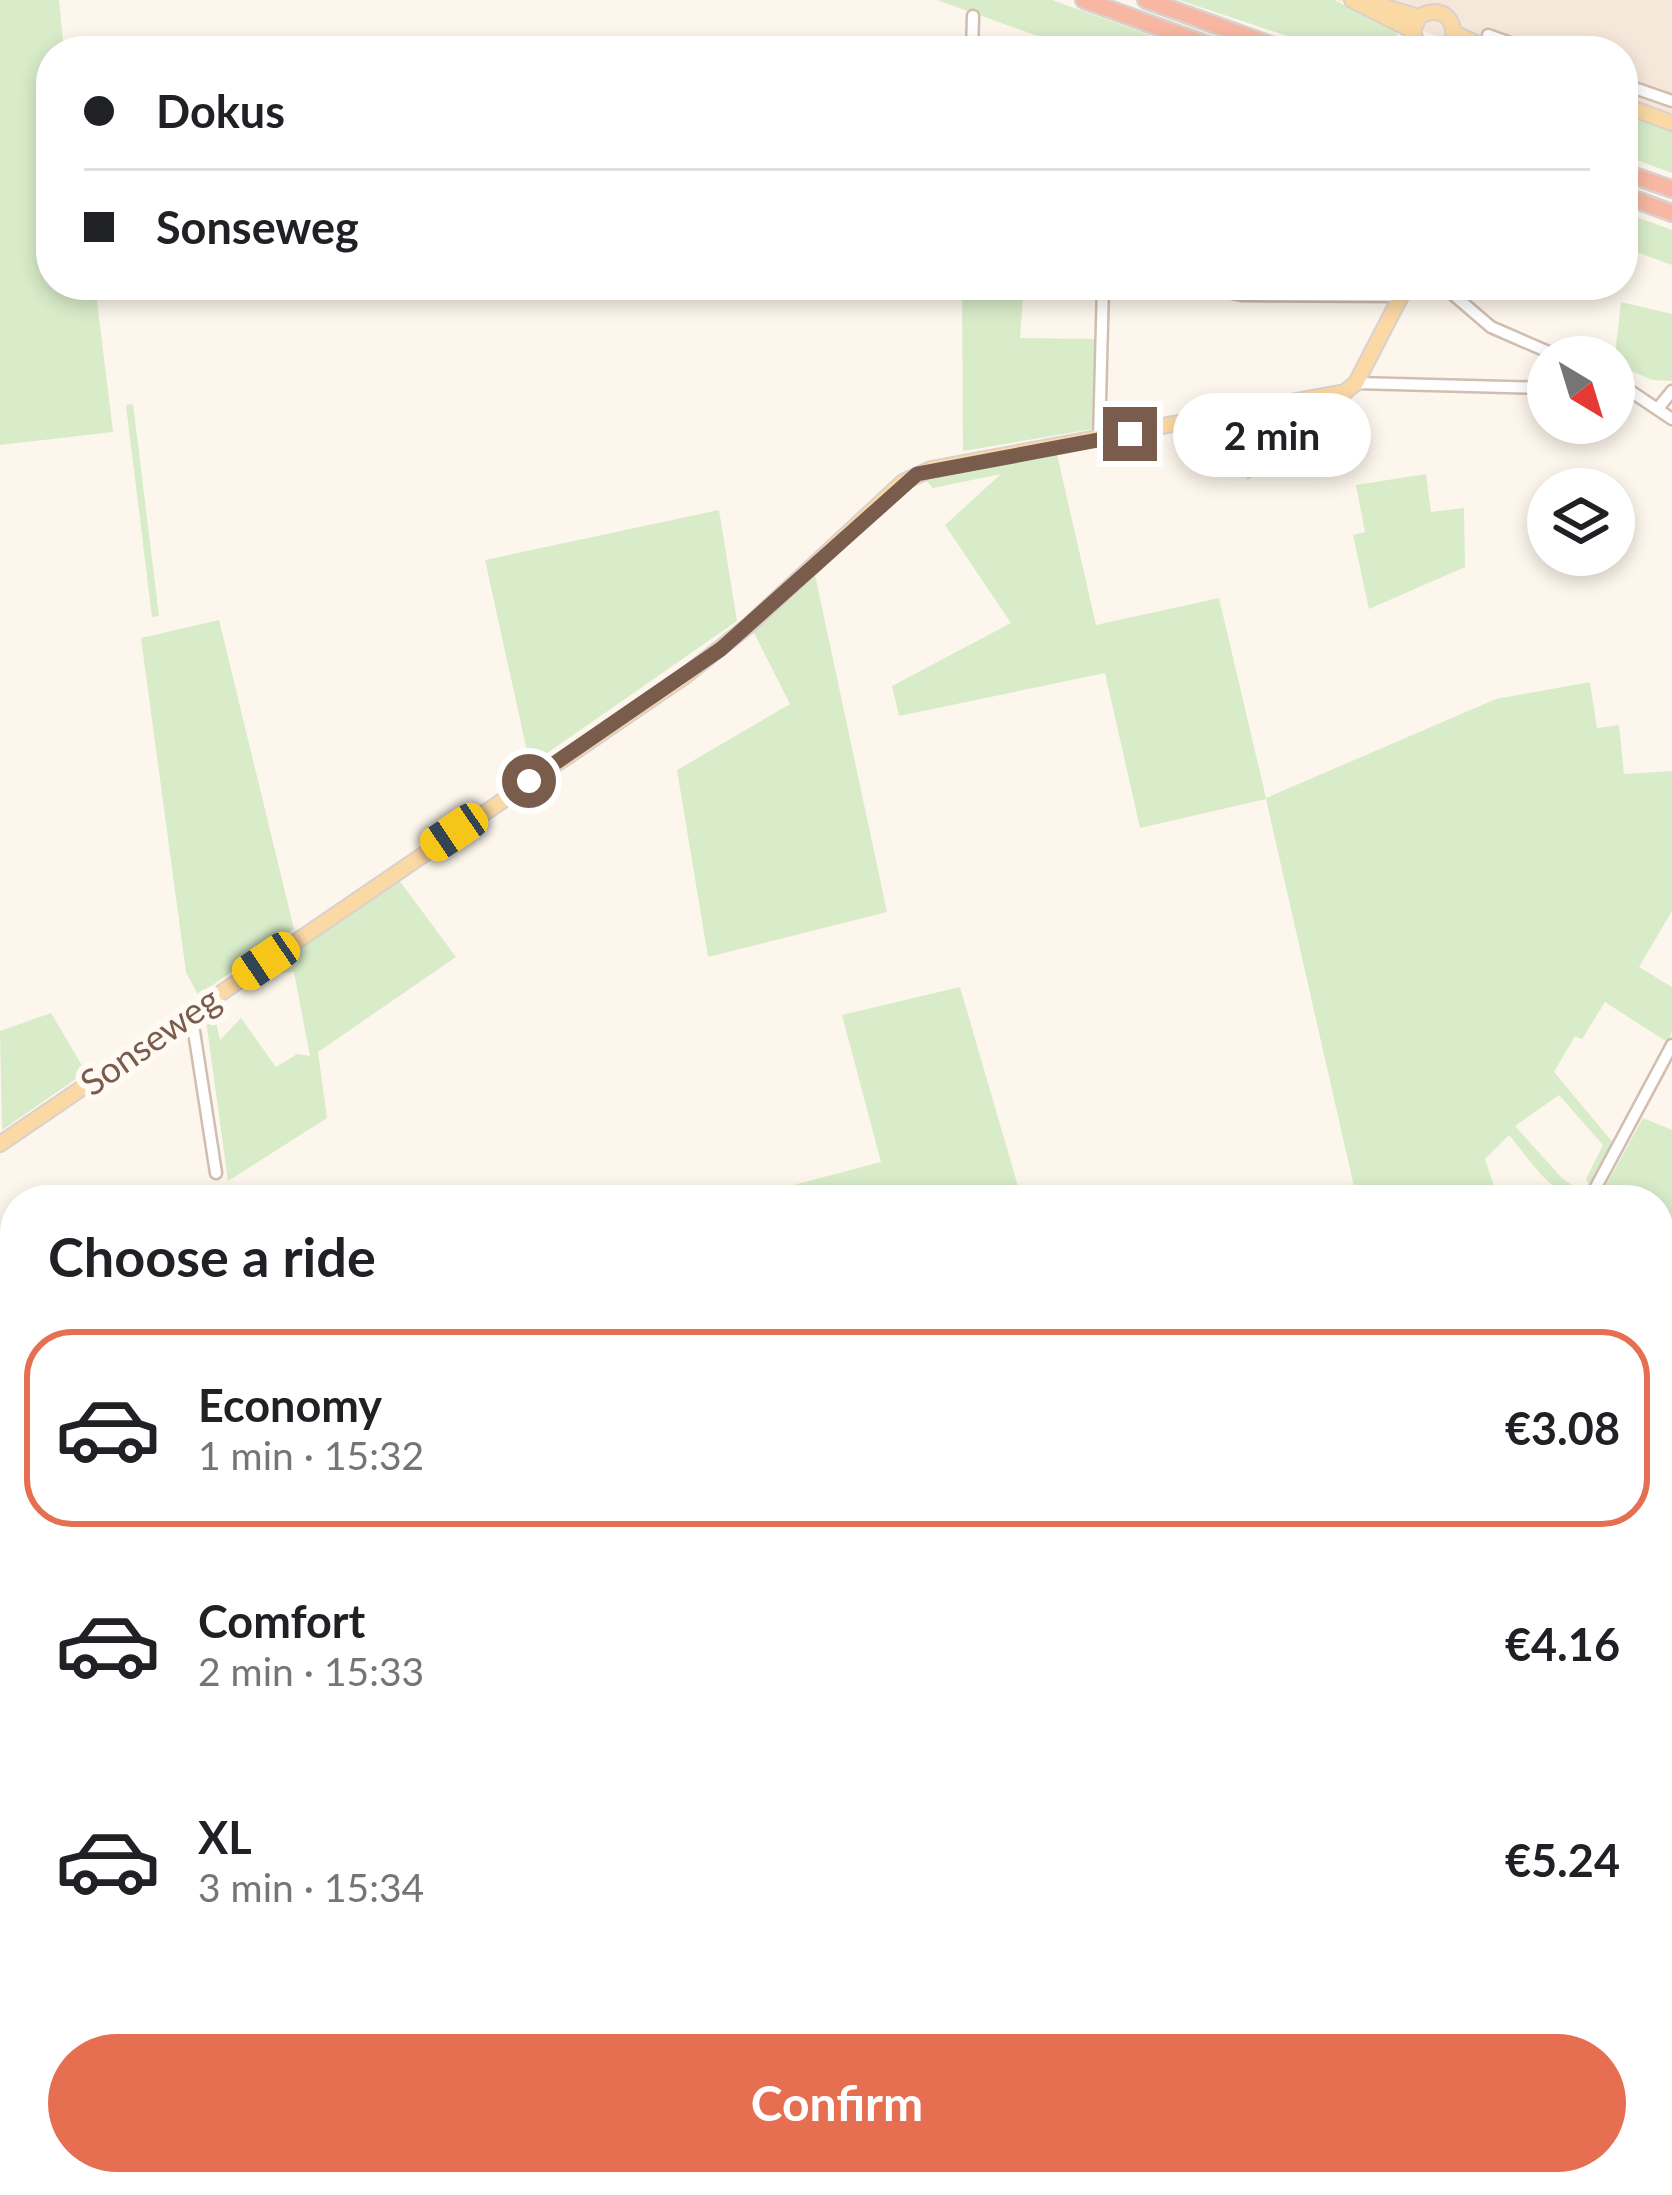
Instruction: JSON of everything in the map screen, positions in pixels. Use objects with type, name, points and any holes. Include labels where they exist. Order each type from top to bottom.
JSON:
[{"type":"highway","points":[[1084,0],[1184,36]]},
{"type":"highway","points":[[1146,0],[1246,36]]},
{"type":"highway","points":[[1638,178],[1672,190]]},
{"type":"highway","points":[[1638,201],[1672,213]]},
{"type":"main road","points":[[1353,0],[1416,24]]},
{"type":"main road","points":[[1416,24],[1443,7]]},
{"type":"main road","points":[[1416,24],[1420,36]]},
{"type":"main road","points":[[1638,111],[1672,123]]},
{"type":"main road","points":[[1356,383],[1401,300]]},
{"type":"main road","name":"Sonseweg","points":[[0,1144],[685,676],[748,626],[903,482],[932,469],[1345,392],[1356,383]]},
{"type":"street","points":[[973,36],[974,16]]},
{"type":"street","points":[[1638,89],[1672,101]]},
{"type":"street","points":[[1099,440],[1103,300]]},
{"type":"street","points":[[1460,300],[1491,327],[1527,343]]},
{"type":"street","name":"Sonseweg","points":[[1356,383],[1527,387]]},
{"type":"street","points":[[1659,407],[1672,391]]},
{"type":"street","points":[[1635,393],[1672,419]]},
{"type":"street","points":[[191,1012],[216,1173]]},
{"type":"street","points":[[1597,1185],[1671,1048]]},
{"type":"shaded area","points":[[1337,0],[1672,0],[1672,126],[1638,113],[1638,36],[1437,36]]},
{"type":"green space","points":[[0,0],[59,0],[63,36],[36,36],[36,300],[97,300],[113,432],[0,445]]},
{"type":"green space","points":[[937,0],[1052,0],[1152,36],[1038,36]]},
{"type":"green space","points":[[1179,0],[1334,0],[1395,28],[1398,36],[1287,36]]},
{"type":"green space","points":[[1638,117],[1672,129],[1672,173],[1638,161]]},
{"type":"green space","points":[[1638,218],[1672,230],[1672,265],[1638,253]]},
{"type":"green space","points":[[962,300],[1023,300],[1020,338],[1097,339],[1093,429],[963,451]]},
{"type":"green space","points":[[1621,302],[1672,314],[1672,381],[1635,372],[1635,336],[1617,336]]},
{"type":"green space","points":[[133,404],[159,616],[152,617],[126,405]]},
{"type":"green space","points":[[1318,407],[1319,417],[1290,423],[1305,464],[1293,456],[1247,480],[1229,423]]},
{"type":"green space","points":[[1057,454],[1096,625],[1219,598],[1266,798],[1496,699],[1590,682],[1597,728],[1619,725],[1624,774],[1672,771],[1672,911],[1639,967],[1672,987],[1672,1032],[1667,1042],[1605,1002],[1582,1039],[1575,1036],[1554,1072],[1615,1145],[1593,1185],[1586,1179],[1603,1145],[1559,1095],[1515,1126],[1572,1185],[1552,1185],[1509,1135],[1485,1159],[1494,1185],[1354,1185],[1266,799],[1140,828],[1105,673],[899,716],[892,686],[1011,623],[945,525],[1001,474],[933,488],[924,478]]},
{"type":"green space","points":[[1426,474],[1431,512],[1464,508],[1465,567],[1369,609],[1353,535],[1365,532],[1356,485]]},
{"type":"green space","points":[[719,510],[737,621],[530,765],[485,560]]},
{"type":"green space","points":[[815,575],[887,912],[708,957],[677,770],[790,704],[753,631]]},
{"type":"green space","points":[[219,620],[294,929],[198,995],[186,972],[141,638]]},
{"type":"green space","points":[[399,880],[456,957],[318,1052],[327,1118],[228,1181],[205,1013],[214,1013],[220,1040],[241,1018],[276,1067],[297,1054],[310,1056],[294,972],[282,973],[278,963]]},
{"type":"green space","points":[[960,987],[1018,1185],[793,1185],[881,1162],[842,1015]]},
{"type":"green space","points":[[51,1013],[86,1072],[2,1130],[0,1031]]},
{"type":"green space","points":[[1643,1118],[1672,1130],[1672,1185],[1606,1185]]},
{"type":"route","points":[[529,781],[721,649],[903,482],[932,469],[1130,434]]}]
